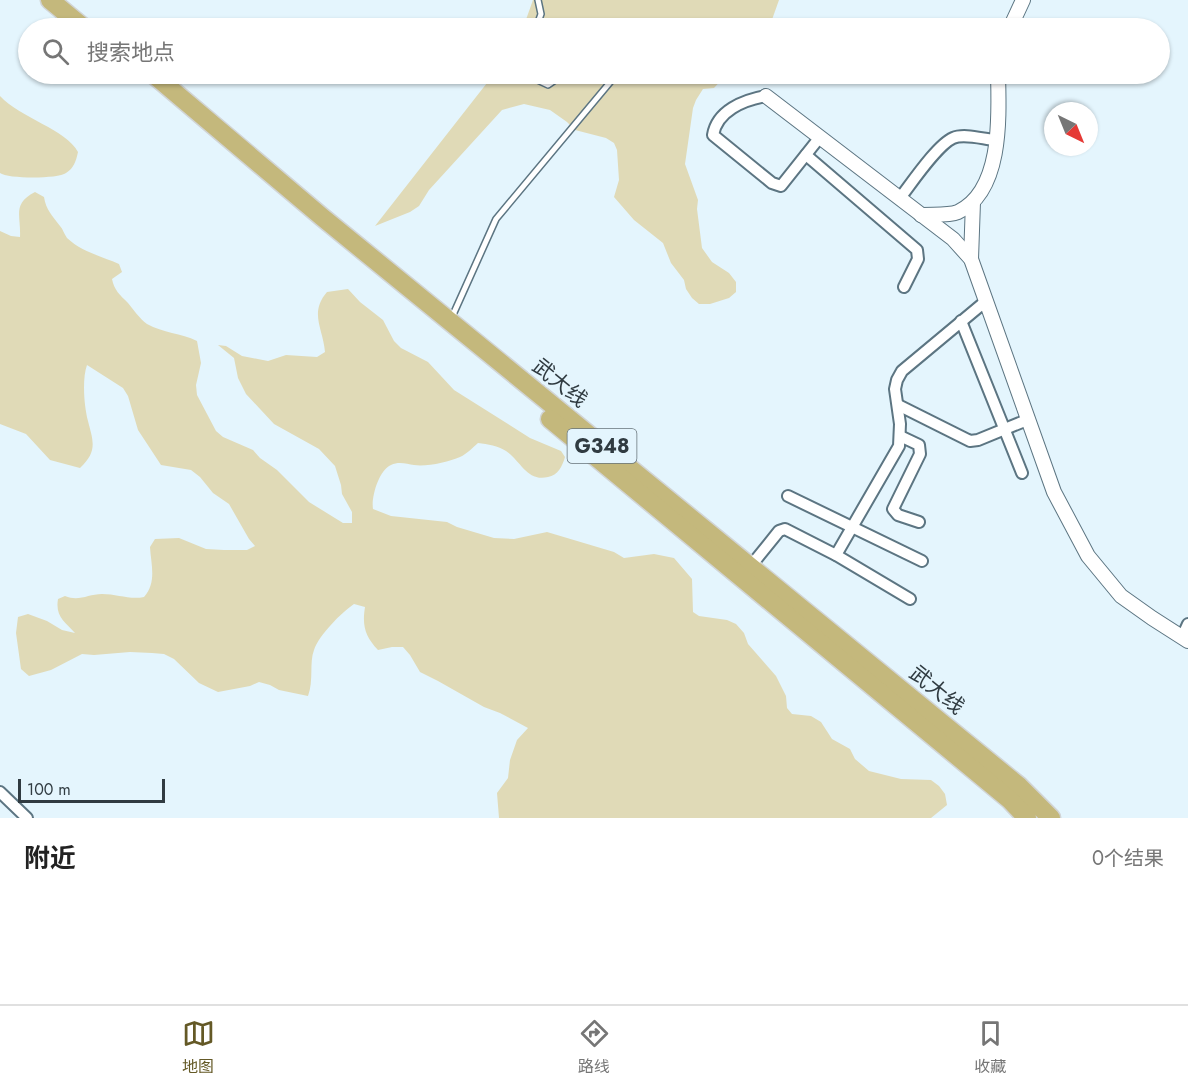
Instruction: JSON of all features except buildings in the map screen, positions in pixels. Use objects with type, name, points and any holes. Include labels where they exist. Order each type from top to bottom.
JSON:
[{"type":"highway","points":[[50,0],[72,18]]},
{"type":"highway","points":[[67,0],[88,18]]},
{"type":"highway","name":"武大线","points":[[149,84],[446,326],[750,567],[1018,786],[1051,818]]},
{"type":"highway","name":"武大线","points":[[165,84],[446,326],[1027,818]]},
{"type":"street","points":[[1015,18],[1023,0]]},
{"type":"street","points":[[921,215],[957,212],[973,202],[986,186],[992,164],[999,112],[998,84]]},
{"type":"street","points":[[820,137],[781,186],[772,183],[713,135],[715,123],[738,104],[766,96],[820,137],[900,198],[953,239],[971,259]]},
{"type":"street","points":[[900,198],[941,147],[953,138],[962,136],[995,140]]},
{"type":"street","points":[[806,155],[917,250],[918,259],[904,287]]},
{"type":"street","points":[[973,202],[971,259],[1054,492],[1088,556],[1121,596],[1185,639],[1188,624]]},
{"type":"street","points":[[836,555],[898,446],[900,436],[895,389],[902,371],[986,301]]},
{"type":"street","points":[[961,321],[1022,473]]},
{"type":"street","points":[[897,405],[970,441],[978,440],[1027,420]]},
{"type":"street","points":[[900,436],[919,445],[920,454],[893,509],[898,515],[919,522]]},
{"type":"street","points":[[788,496],[922,561]]},
{"type":"street","points":[[750,567],[779,531],[785,529],[836,555],[910,599]]},
{"type":"street","points":[[0,792],[27,818]]},
{"type":"lane","points":[[538,0],[540,18]]},
{"type":"lane","points":[[446,326],[496,219],[609,84]]},
{"type":"shaded area","points":[[533,0],[779,0],[773,18],[527,18]]},
{"type":"shaded area","points":[[486,84],[718,84],[714,88],[703,89],[696,100],[685,164],[698,200],[702,248],[712,262],[729,273],[736,282],[736,292],[729,298],[710,304],[699,304],[692,298],[686,289],[684,280],[671,263],[663,243],[634,220],[614,197],[619,180],[617,150],[614,143],[606,138],[575,130],[550,110],[524,104],[502,110],[429,190],[419,206],[375,226]]},
{"type":"shaded area","points":[[0,96],[19,111],[53,130],[72,144],[78,152],[69,171],[61,175],[44,177],[22,177],[0,173]]},
{"type":"shaded area","points":[[35,192],[44,197],[48,209],[67,238],[85,250],[119,264],[122,272],[112,279],[114,286],[144,322],[197,341],[201,363],[196,385],[197,395],[216,431],[223,437],[253,450],[309,502],[343,523],[352,523],[352,512],[342,494],[335,466],[319,449],[274,424],[246,394],[238,378],[234,358],[218,345],[226,346],[242,356],[268,361],[286,355],[317,357],[325,352],[318,321],[322,300],[327,292],[348,289],[383,320],[394,341],[401,348],[428,362],[454,390],[530,438],[561,451],[565,457],[557,472],[541,478],[529,474],[503,449],[478,443],[463,456],[444,462],[425,465],[394,464],[383,472],[380,478],[375,491],[373,509],[391,516],[447,522],[494,538],[514,539],[547,532],[614,552],[624,558],[654,554],[674,558],[692,579],[693,612],[699,616],[727,620],[736,624],[744,633],[748,644],[776,676],[786,696],[787,708],[792,714],[811,716],[821,722],[832,739],[850,749],[855,759],[869,771],[901,779],[931,780],[945,794],[947,805],[931,818],[499,818],[497,793],[508,778],[510,760],[517,740],[528,728],[420,672],[403,647],[378,650],[366,630],[365,607],[354,604],[331,624],[317,644],[313,655],[308,696],[279,690],[259,682],[218,692],[199,683],[174,659],[164,654],[152,653],[82,654],[51,670],[29,676],[21,669],[16,633],[18,617],[28,614],[62,630],[75,633],[59,615],[58,599],[65,596],[79,598],[97,594],[144,597],[151,585],[150,547],[155,539],[179,538],[206,549],[247,550],[255,546],[229,504],[213,493],[200,477],[191,470],[161,465],[138,430],[128,396],[123,388],[87,365],[84,378],[85,400],[93,446],[90,456],[80,468],[50,460],[26,434],[0,424],[0,231],[20,237],[20,206],[28,196]]}]
